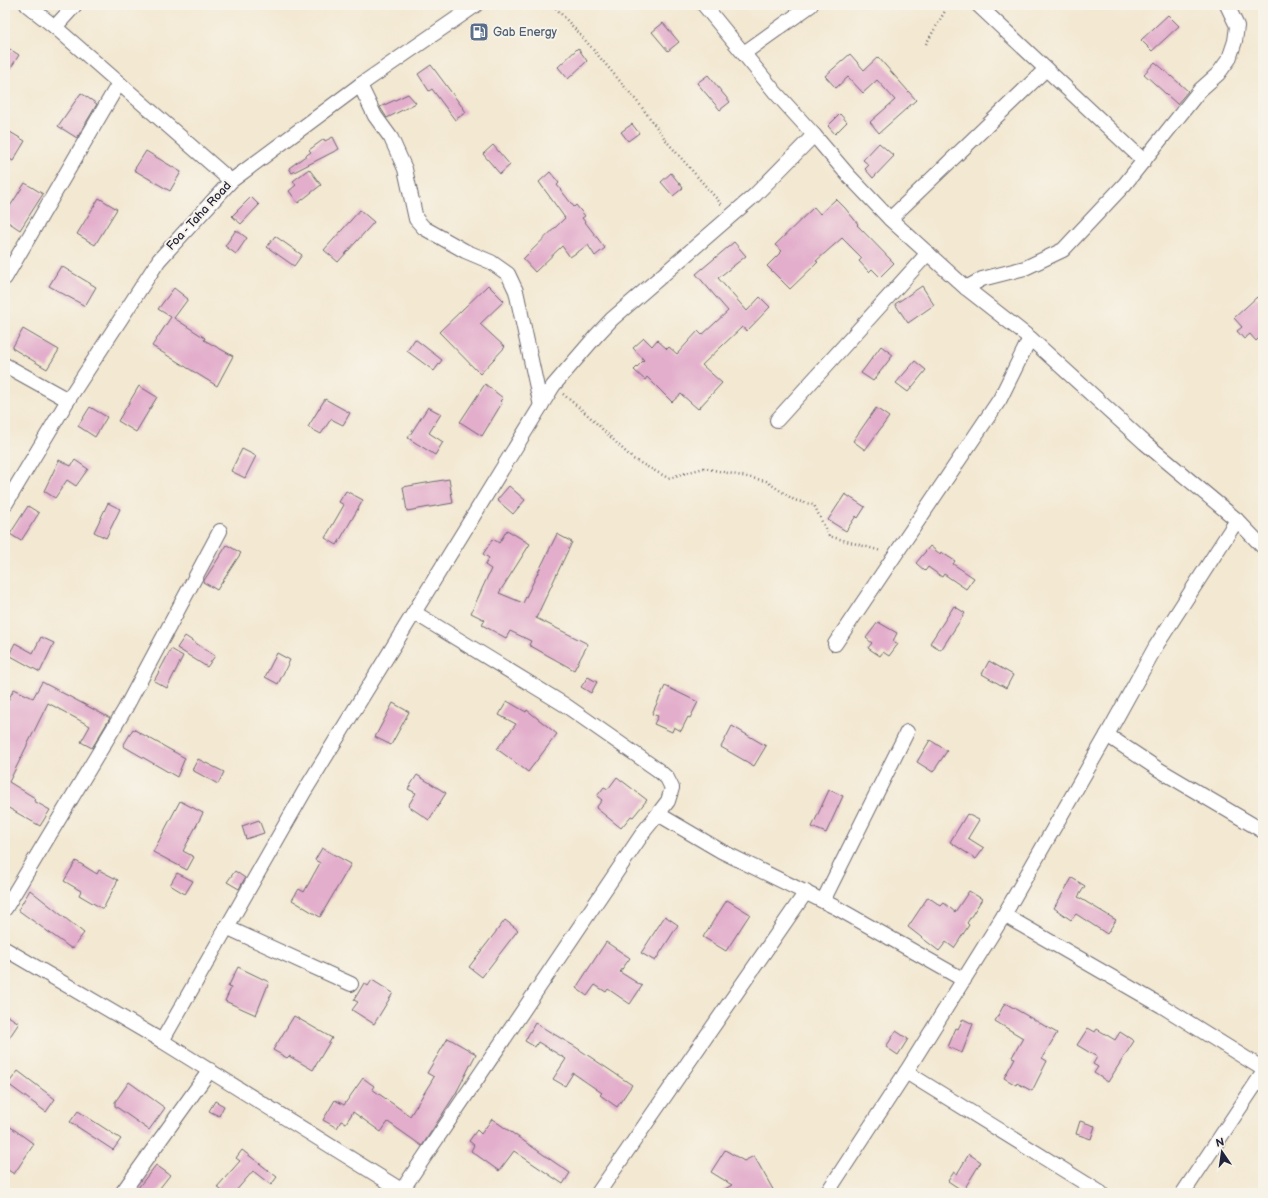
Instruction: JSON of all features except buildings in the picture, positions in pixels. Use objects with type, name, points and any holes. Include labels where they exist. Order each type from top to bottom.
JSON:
[{"type":"street","points":[[27,5],[119,83],[230,181]]},
{"type":"street","points":[[54,27],[75,5]]},
{"type":"street","name":"Foa - Taha Road","points":[[5,505],[68,400],[159,260],[230,181],[360,85],[476,5]]},
{"type":"street","points":[[704,5],[775,92],[890,220],[966,288],[1030,338],[1145,442],[1237,520],[1263,547]]},
{"type":"street","points":[[744,53],[811,5]]},
{"type":"street","points":[[978,5],[1144,161]]},
{"type":"street","points":[[966,288],[982,279],[1026,268],[1063,250],[1144,161],[1200,90],[1218,74],[1228,59],[1235,41],[1237,26],[1227,5]]},
{"type":"street","points":[[890,220],[1046,69]]},
{"type":"street","points":[[5,278],[119,83]]},
{"type":"street","points":[[360,85],[375,116],[391,138],[405,169],[416,219],[424,228],[465,251],[491,262],[508,274],[516,291],[541,406]]},
{"type":"street","points":[[162,1040],[304,792],[553,386],[596,336],[612,320],[732,216],[799,152],[814,134]]},
{"type":"street","points":[[776,420],[928,254]]},
{"type":"street","points":[[835,644],[1000,399],[1030,338]]},
{"type":"street","points":[[5,365],[68,400]]},
{"type":"street","points":[[827,1193],[906,1072],[1004,915],[1108,735],[1156,646],[1237,520]]},
{"type":"street","points":[[5,909],[125,709],[220,531]]},
{"type":"street","points":[[5,949],[162,1040],[404,1192],[645,830],[668,801],[672,788],[667,778],[658,770],[565,705],[415,613]]},
{"type":"street","points":[[823,901],[907,732]]},
{"type":"street","points":[[1108,735],[1158,769],[1263,830]]},
{"type":"street","points":[[658,814],[721,851],[823,901],[964,980]]},
{"type":"street","points":[[598,1193],[806,892]]},
{"type":"street","points":[[1004,915],[1155,1002],[1263,1070]]},
{"type":"street","points":[[226,927],[351,984]]},
{"type":"street","points":[[122,1193],[210,1070]]},
{"type":"street","points":[[906,1072],[1101,1193]]},
{"type":"street","points":[[1183,1193],[1263,1073]]},
{"type":"path","points":[[553,5],[585,40],[640,106],[668,144],[732,216]]},
{"type":"path","points":[[926,44],[945,11],[944,5]]},
{"type":"path","points":[[553,386],[590,417],[633,459],[668,478],[704,468],[766,481],[794,500],[814,506],[830,536],[878,549],[892,559]]},
{"type":"place","name":"Gab Energy","points":[[479,32]]}]
